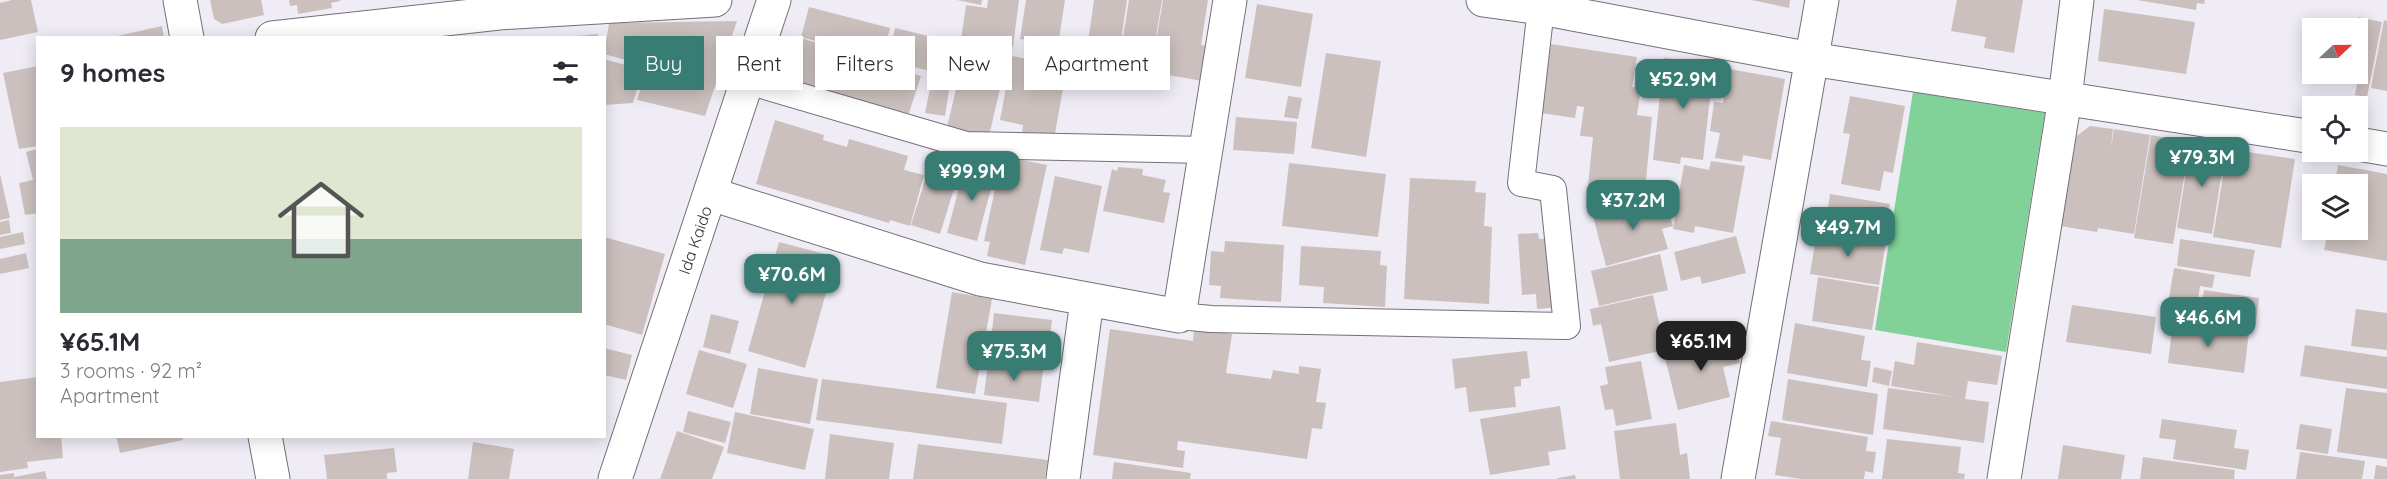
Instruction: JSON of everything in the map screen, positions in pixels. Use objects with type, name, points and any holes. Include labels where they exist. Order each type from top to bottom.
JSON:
[{"type":"street","points":[[180,0],[187,36]]},
{"type":"street","points":[[287,36],[498,7],[715,0]]},
{"type":"street","name":"Ida Kaido","points":[[762,36],[774,0]]},
{"type":"street","points":[[711,194],[980,279],[1179,315],[1230,0]]},
{"type":"street","points":[[1483,0],[1541,8],[1587,9],[1811,59],[2302,135]]},
{"type":"street","points":[[1738,479],[1822,0]]},
{"type":"street","points":[[2004,479],[2078,0]]},
{"type":"street","name":"Ida Kaido","points":[[615,479],[745,90]]},
{"type":"street","points":[[2368,146],[2387,149]]},
{"type":"street","points":[[1063,479],[1087,300]]},
{"type":"street","points":[[265,438],[273,479]]},
{"type":"lane","points":[[1179,315],[1211,319],[1567,326],[1553,189],[1521,183],[1541,8]]},
{"type":"lane","points":[[779,90],[966,145],[1206,150]]},
{"type":"green space","points":[[1913,92],[2045,113],[2006,352],[1875,330]]},
{"type":"building","points":[[12,0],[31,0],[38,32],[0,40],[0,3]]},
{"type":"building","points":[[210,0],[261,0],[264,15],[222,24],[214,19]]},
{"type":"building","points":[[289,0],[340,1],[331,3],[332,8],[298,14],[297,5],[290,6]]},
{"type":"building","points":[[957,0],[982,0],[981,5]]},
{"type":"building","points":[[988,0],[1019,0],[1013,47],[1012,36],[962,36],[966,5],[987,8]]},
{"type":"building","points":[[1026,0],[1065,0],[1059,36],[1024,36],[1024,40],[1020,39]]},
{"type":"building","points":[[1094,0],[1127,0],[1122,36],[1089,36]]},
{"type":"building","points":[[1129,0],[1162,0],[1156,36],[1123,36]]},
{"type":"building","points":[[1163,0],[1208,0],[1201,45],[1208,46],[1202,81],[1170,75],[1170,36],[1157,36]]},
{"type":"building","points":[[1751,0],[1790,0],[1789,8]]},
{"type":"building","points":[[1957,0],[2023,0],[2014,53],[1984,48],[1986,37],[1951,31]]},
{"type":"building","points":[[2137,0],[2205,0],[2204,4],[2197,3],[2196,10]]},
{"type":"building","points":[[1257,4],[1313,14],[1301,87],[1245,78]]},
{"type":"building","points":[[809,7],[890,28],[888,36],[815,36],[815,41],[801,36]]},
{"type":"building","points":[[2104,9],[2195,22],[2186,74],[2098,61]]},
{"type":"building","points":[[2368,19],[2382,22],[2367,96],[2355,95],[2357,84],[2368,84]]},
{"type":"building","points":[[2384,20],[2387,21],[2387,91],[2371,88]]},
{"type":"building","points":[[737,21],[732,36],[716,36],[716,83],[705,116],[637,100],[640,90],[704,90],[704,36],[624,36],[624,59],[606,55],[609,23]]},
{"type":"building","points":[[162,26],[164,36],[117,36]]},
{"type":"building","points":[[895,28],[928,36],[927,70],[915,67],[915,36],[893,36]]},
{"type":"building","points":[[803,39],[815,42],[815,90],[915,90],[915,74],[921,76],[905,125],[791,90],[803,90]]},
{"type":"building","points":[[1551,44],[1637,57],[1632,87],[1641,88],[1637,115],[1652,117],[1645,191],[1634,191],[1632,202],[1604,207],[1586,205],[1593,137],[1580,136],[1584,107],[1577,106],[1575,118],[1541,113]]},
{"type":"building","points":[[1326,53],[1381,61],[1366,157],[1311,148]]},
{"type":"building","points":[[1012,56],[1024,58],[1024,90],[1063,90],[1054,139],[1022,134],[1023,125],[1000,120],[1006,90],[1012,90]]},
{"type":"building","points":[[1664,58],[1714,63],[1703,160],[1681,157],[1680,164],[1653,160]]},
{"type":"building","points":[[606,60],[624,65],[624,90],[637,90],[633,103],[606,105]]},
{"type":"building","points":[[36,66],[36,146],[19,149],[3,73]]},
{"type":"building","points":[[1729,69],[1785,79],[1771,160],[1743,155],[1742,162],[1715,158],[1720,133],[1710,131],[1714,102],[1723,103]]},
{"type":"building","points":[[930,90],[949,90],[945,116],[925,113]]},
{"type":"building","points":[[956,90],[1000,90],[989,136],[947,127]]},
{"type":"building","points":[[1288,96],[1302,98],[1298,119],[1284,117]]},
{"type":"building","points":[[1850,96],[1905,106],[1893,173],[1884,171],[1880,191],[1841,184],[1850,134],[1843,133]]},
{"type":"building","points":[[1236,117],[1297,122],[1294,154],[1233,150]]},
{"type":"building","points":[[775,120],[824,135],[823,140],[847,147],[849,139],[908,156],[904,170],[924,175],[910,226],[890,220],[889,223],[756,184]]},
{"type":"building","points":[[2090,126],[2113,129],[2111,148],[2114,129],[2150,135],[2134,234],[2098,228],[2097,232],[2060,226],[2074,138]]},
{"type":"building","points":[[2151,135],[2190,142],[2173,244],[2134,238]]},
{"type":"building","points":[[2191,142],[2226,147],[2212,234],[2177,228]]},
{"type":"building","points":[[36,150],[36,213],[25,215],[19,183],[33,180],[26,152]]},
{"type":"building","points":[[2241,151],[2295,159],[2281,248],[2213,237],[2225,164],[2238,167]]},
{"type":"building","points":[[933,154],[962,163],[940,234],[911,225]]},
{"type":"building","points":[[1002,156],[1047,165],[1025,265],[987,256],[990,242],[984,241]]},
{"type":"building","points":[[1711,161],[1745,166],[1733,233],[1695,226],[1694,233],[1673,229],[1684,165],[1709,170]]},
{"type":"building","points":[[966,162],[996,170],[977,241],[947,233]]},
{"type":"building","points":[[1289,163],[1386,174],[1378,237],[1282,226]]},
{"type":"building","points":[[2338,165],[2387,174],[2387,261],[2324,250],[2326,240],[2368,240],[2368,174],[2337,174]]},
{"type":"building","points":[[1118,167],[1143,169],[1142,175],[1166,180],[1163,192],[1170,193],[1164,223],[1103,211],[1112,169],[1117,171]]},
{"type":"building","points":[[0,174],[10,218],[0,220]]},
{"type":"building","points":[[1055,176],[1102,186],[1089,253],[1064,248],[1062,254],[1040,250]]},
{"type":"building","points":[[1410,178],[1476,181],[1475,192],[1486,193],[1484,226],[1492,227],[1489,304],[1404,299]]},
{"type":"building","points":[[1830,194],[1890,204],[1884,239],[1825,229]]},
{"type":"building","points":[[1664,197],[1673,226],[1662,229],[1668,249],[1606,266],[1593,216]]},
{"type":"building","points":[[9,220],[11,233],[0,235],[0,222]]},
{"type":"building","points":[[1817,231],[1886,241],[1879,285],[1810,274]]},
{"type":"building","points":[[23,232],[25,244],[0,249],[0,237]]},
{"type":"building","points":[[1538,233],[1539,239],[1557,238],[1561,307],[1537,309],[1536,294],[1522,295],[1518,234]]},
{"type":"building","points":[[1736,236],[1746,273],[1702,284],[1700,276],[1681,281],[1674,252]]},
{"type":"building","points":[[606,238],[665,254],[642,335],[606,325]]},
{"type":"building","points":[[2180,239],[2255,250],[2250,277],[2177,266]]},
{"type":"building","points":[[1225,241],[1284,245],[1281,302],[1220,298],[1221,286],[1209,285],[1211,251],[1224,252]]},
{"type":"building","points":[[779,242],[836,257],[805,368],[748,351]]},
{"type":"building","points":[[1301,246],[1381,251],[1380,265],[1387,266],[1385,307],[1323,303],[1324,287],[1299,285]]},
{"type":"building","points":[[26,253],[29,268],[0,274],[0,259]]},
{"type":"building","points":[[1660,254],[1668,290],[1599,306],[1591,271]]},
{"type":"building","points":[[2174,268],[2215,275],[2212,288],[2200,286],[2195,320],[2166,315]]},
{"type":"building","points":[[1818,277],[1879,287],[1872,330],[1812,321]]},
{"type":"building","points":[[2204,290],[2259,298],[2255,328],[2200,320]]},
{"type":"building","points":[[952,292],[992,299],[975,394],[936,388]]},
{"type":"building","points":[[1653,295],[1665,350],[1609,362],[1601,324],[1593,326],[1590,309]]},
{"type":"building","points":[[2072,305],[2156,317],[2151,354],[2066,342]]},
{"type":"building","points":[[2356,309],[2387,313],[2387,350],[2351,346]]},
{"type":"building","points":[[994,313],[1052,320],[1046,366],[989,359]]},
{"type":"building","points":[[711,314],[739,321],[730,354],[703,347]]},
{"type":"building","points":[[2173,322],[2249,332],[2244,373],[2168,363]]},
{"type":"building","points":[[1795,323],[1865,336],[1861,360],[1871,361],[1867,387],[1787,373]]},
{"type":"building","points":[[1110,329],[1193,341],[1194,329],[1232,334],[1226,373],[1271,379],[1273,370],[1299,374],[1299,366],[1321,369],[1316,402],[1326,403],[1322,429],[1312,428],[1307,459],[1178,441],[1177,450],[1185,451],[1183,468],[1093,455]]},
{"type":"building","points":[[1733,337],[1740,363],[1723,367],[1730,397],[1678,410],[1664,354]]},
{"type":"building","points":[[1917,342],[2002,356],[1997,385],[1968,381],[1965,399],[1989,402],[1984,443],[1883,429],[1888,388],[1955,397],[1891,386],[1895,361],[1914,365]]},
{"type":"building","points":[[2305,345],[2387,357],[2387,389],[2300,376]]},
{"type":"building","points":[[606,348],[632,355],[626,380],[606,375]]},
{"type":"building","points":[[699,350],[747,364],[733,408],[686,394]]},
{"type":"building","points":[[1527,351],[1530,378],[1521,379],[1521,386],[1514,387],[1516,407],[1469,412],[1466,387],[1455,389],[1452,359]]},
{"type":"building","points":[[1641,361],[1652,419],[1616,426],[1613,409],[1605,410],[1600,386],[1608,384],[1605,367]]},
{"type":"building","points":[[988,363],[1043,370],[1039,402],[984,395]]},
{"type":"building","points":[[1874,367],[1892,371],[1889,386],[1872,382]]},
{"type":"building","points":[[758,368],[818,379],[810,424],[750,414]]},
{"type":"building","points":[[36,377],[36,438],[61,438],[63,458],[27,462],[28,468],[0,472],[0,382]]},
{"type":"building","points":[[822,379],[1007,403],[1002,444],[816,420]]},
{"type":"building","points":[[1788,379],[1878,394],[1873,435],[1782,420]]},
{"type":"building","points":[[2346,388],[2387,393],[2387,459],[2337,452]]},
{"type":"building","points":[[1560,406],[1566,449],[1548,452],[1550,465],[1490,475],[1480,419]]},
{"type":"building","points":[[688,411],[731,422],[725,443],[683,432]]},
{"type":"building","points":[[735,412],[814,429],[805,470],[727,453]]},
{"type":"building","points":[[2162,419],[2237,430],[2234,448],[2249,450],[2246,470],[2173,459],[2176,440],[2159,438]]},
{"type":"building","points":[[1771,421],[1868,437],[1866,451],[1876,452],[1873,473],[1865,471],[1864,479],[1801,479],[1775,475],[1781,438],[1768,436]]},
{"type":"building","points":[[1676,423],[1680,455],[1687,453],[1690,479],[1620,479],[1614,431]]},
{"type":"building","points":[[2300,424],[2332,429],[2328,454],[2296,449]]},
{"type":"building","points":[[677,431],[724,447],[712,479],[660,479]]},
{"type":"building","points":[[830,434],[894,443],[889,479],[825,479]]},
{"type":"building","points":[[116,438],[182,438],[183,440],[120,453]]},
{"type":"building","points":[[1887,439],[1961,447],[1958,473],[1965,474],[1964,479],[1882,479]]},
{"type":"building","points":[[473,442],[514,449],[509,479],[468,479]]},
{"type":"building","points":[[918,444],[1048,460],[1045,479],[913,479]]},
{"type":"building","points":[[2063,445],[2125,455],[2121,479],[2058,479]]},
{"type":"building","points":[[394,448],[397,472],[387,473],[387,479],[327,479],[324,455]]},
{"type":"building","points":[[2300,452],[2365,461],[2362,479],[2296,479]]},
{"type":"building","points":[[2143,457],[2235,470],[2234,479],[2140,479]]},
{"type":"building","points":[[1114,462],[1191,473],[1190,479],[1112,479]]},
{"type":"building","points":[[2376,465],[2387,467],[2387,479],[2374,479]]},
{"type":"building","points":[[45,471],[47,479],[0,479],[0,475],[14,473],[14,477]]},
{"type":"building","points":[[1575,475],[1576,479],[1558,479],[1558,478]]}]
